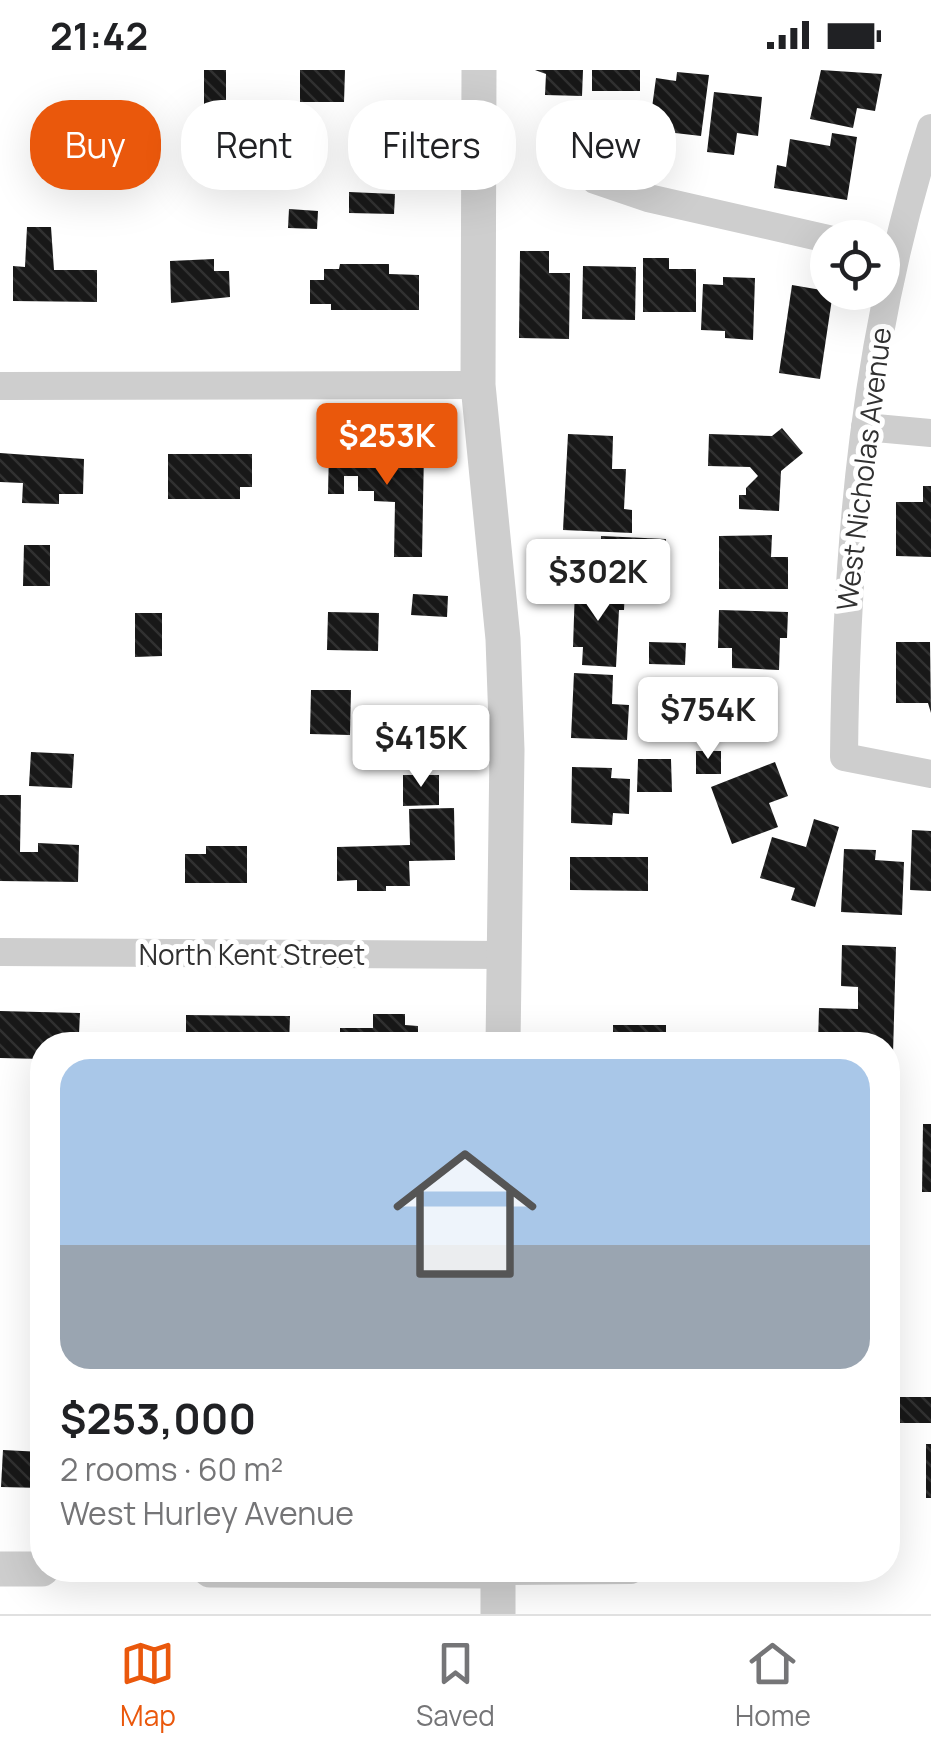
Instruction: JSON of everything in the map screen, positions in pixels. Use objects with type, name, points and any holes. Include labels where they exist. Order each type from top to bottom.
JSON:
[{"type":"street","points":[[480,70],[478,385],[503,639],[508,750],[503,1032]]},
{"type":"street","name":"West Nicholas Avenue","points":[[899,220],[931,128]]},
{"type":"street","points":[[624,190],[810,235]]},
{"type":"street","name":"West Nicholas Avenue","points":[[881,310],[847,578],[844,757],[931,774]]},
{"type":"street","points":[[0,386],[478,385]]},
{"type":"street","points":[[866,428],[931,433]]},
{"type":"street","name":"North Kent Street","points":[[0,952],[504,955]]},
{"type":"street","points":[[0,1569],[30,1569]]},
{"type":"street","points":[[498,1582],[498,1614]]},
{"type":"building","points":[[204,70],[226,70],[226,100],[204,100]]},
{"type":"building","points":[[300,70],[345,70],[344,102],[300,100]]},
{"type":"building","points":[[535,70],[583,70],[582,96],[545,95],[546,74]]},
{"type":"building","points":[[592,70],[640,70],[640,91],[592,91]]},
{"type":"building","points":[[821,70],[882,74],[875,111],[857,108],[853,128],[810,119]]},
{"type":"building","points":[[677,72],[709,75],[701,136],[676,133],[676,100],[653,100],[656,78],[676,81]]},
{"type":"building","points":[[714,92],[762,97],[758,136],[737,133],[734,155],[707,152]]},
{"type":"building","points":[[832,133],[857,137],[847,200],[774,188],[777,165],[786,167],[790,139],[830,146]]},
{"type":"building","points":[[349,192],[395,194],[394,214],[349,213]]},
{"type":"building","points":[[289,209],[318,211],[317,229],[288,228]]},
{"type":"building","points":[[27,227],[51,227],[54,270],[97,270],[97,302],[13,301],[13,266],[25,267]]},
{"type":"building","points":[[520,251],[549,251],[549,273],[570,273],[569,339],[519,338]]},
{"type":"building","points":[[643,258],[669,258],[669,269],[696,269],[696,312],[643,312]]},
{"type":"building","points":[[214,259],[214,271],[229,271],[230,297],[171,303],[170,261]]},
{"type":"building","points":[[340,264],[389,264],[389,274],[419,275],[419,310],[331,310],[331,304],[310,304],[310,280],[324,280],[324,269],[339,269]]},
{"type":"building","points":[[583,266],[636,267],[635,320],[582,319]]},
{"type":"building","points":[[723,277],[755,278],[753,340],[725,338],[725,331],[701,330],[703,284],[723,285]]},
{"type":"building","points":[[792,285],[810,288],[810,310],[830,310],[820,379],[779,373]]},
{"type":"building","points":[[782,428],[803,453],[781,471],[779,511],[739,509],[739,495],[746,495],[746,488],[758,476],[750,467],[708,466],[709,434],[772,436]]},
{"type":"building","points":[[568,434],[613,436],[612,469],[626,469],[624,509],[632,510],[632,533],[563,530]]},
{"type":"building","points":[[329,449],[424,451],[422,557],[394,557],[395,502],[374,501],[374,491],[358,491],[358,476],[344,476],[344,494],[328,494]]},
{"type":"building","points":[[0,453],[84,459],[83,494],[59,494],[59,504],[22,503],[23,483],[0,482]]},
{"type":"building","points":[[168,454],[252,454],[252,487],[240,487],[240,499],[168,499]]},
{"type":"building","points":[[923,486],[931,486],[931,557],[896,556],[896,502],[923,502]]},
{"type":"building","points":[[772,535],[771,557],[788,557],[788,589],[719,589],[719,536]]},
{"type":"building","points":[[601,536],[666,539],[664,586],[608,584],[609,559],[601,559]]},
{"type":"building","points":[[24,545],[50,545],[50,586],[23,586]]},
{"type":"building","points":[[575,587],[625,589],[624,610],[619,610],[616,667],[582,665],[583,647],[573,647]]},
{"type":"building","points":[[413,594],[448,596],[447,617],[411,615]]},
{"type":"building","points":[[719,610],[788,612],[787,638],[780,638],[779,670],[732,668],[732,648],[718,648]]},
{"type":"building","points":[[328,612],[379,613],[378,651],[327,650]]},
{"type":"building","points":[[135,613],[162,613],[162,656],[135,657]]},
{"type":"building","points":[[649,642],[686,643],[685,665],[649,664]]},
{"type":"building","points":[[896,642],[930,642],[931,713],[928,703],[896,703]]},
{"type":"building","points":[[574,673],[613,675],[612,704],[629,705],[627,740],[571,738]]},
{"type":"building","points":[[696,677],[717,677],[716,700],[731,700],[731,678],[768,678],[768,707],[777,707],[777,735],[711,735],[712,703],[696,703]]},
{"type":"building","points":[[643,684],[668,685],[667,709],[642,708]]},
{"type":"building","points":[[311,690],[351,690],[350,735],[310,734]]},
{"type":"building","points":[[696,751],[721,751],[721,774],[696,774]]},
{"type":"building","points":[[31,752],[74,754],[72,788],[29,786]]},
{"type":"building","points":[[638,759],[671,759],[672,792],[637,792]]},
{"type":"building","points":[[775,762],[788,796],[769,803],[778,827],[732,844],[711,787]]},
{"type":"building","points":[[572,767],[612,768],[611,778],[630,779],[629,814],[613,813],[612,825],[571,823]]},
{"type":"building","points":[[403,775],[439,775],[439,805],[403,806]]},
{"type":"building","points":[[0,795],[21,795],[20,852],[38,852],[38,843],[79,845],[78,882],[0,881]]},
{"type":"building","points":[[454,808],[455,860],[409,861],[410,886],[386,886],[386,891],[357,891],[357,880],[337,881],[337,847],[410,845],[409,809]]},
{"type":"building","points":[[814,819],[839,827],[815,907],[791,900],[795,888],[760,878],[772,837],[806,847]]},
{"type":"building","points":[[912,830],[931,831],[931,891],[910,890]]},
{"type":"building","points":[[206,846],[247,846],[247,883],[185,883],[185,854],[206,854]]},
{"type":"building","points":[[844,849],[876,850],[875,860],[904,862],[902,915],[841,912]]},
{"type":"building","points":[[570,857],[648,857],[648,891],[570,890]]},
{"type":"building","points":[[842,945],[896,947],[894,1032],[818,1032],[819,1008],[858,1009],[858,987],[841,986]]},
{"type":"building","points":[[0,1011],[80,1013],[79,1032],[30,1032],[30,1059],[0,1058]]},
{"type":"building","points":[[373,1014],[405,1014],[405,1025],[418,1026],[418,1032],[340,1032],[340,1028],[373,1028]]},
{"type":"building","points":[[186,1015],[290,1016],[289,1032],[186,1032]]},
{"type":"building","points":[[613,1025],[666,1025],[666,1032],[613,1032]]},
{"type":"building","points":[[923,1124],[931,1124],[931,1192],[922,1192]]},
{"type":"building","points":[[900,1397],[931,1397],[931,1423],[900,1423]]},
{"type":"building","points":[[926,1444],[931,1444],[931,1498],[926,1498]]},
{"type":"building","points":[[3,1450],[30,1451],[30,1488],[1,1487]]}]
